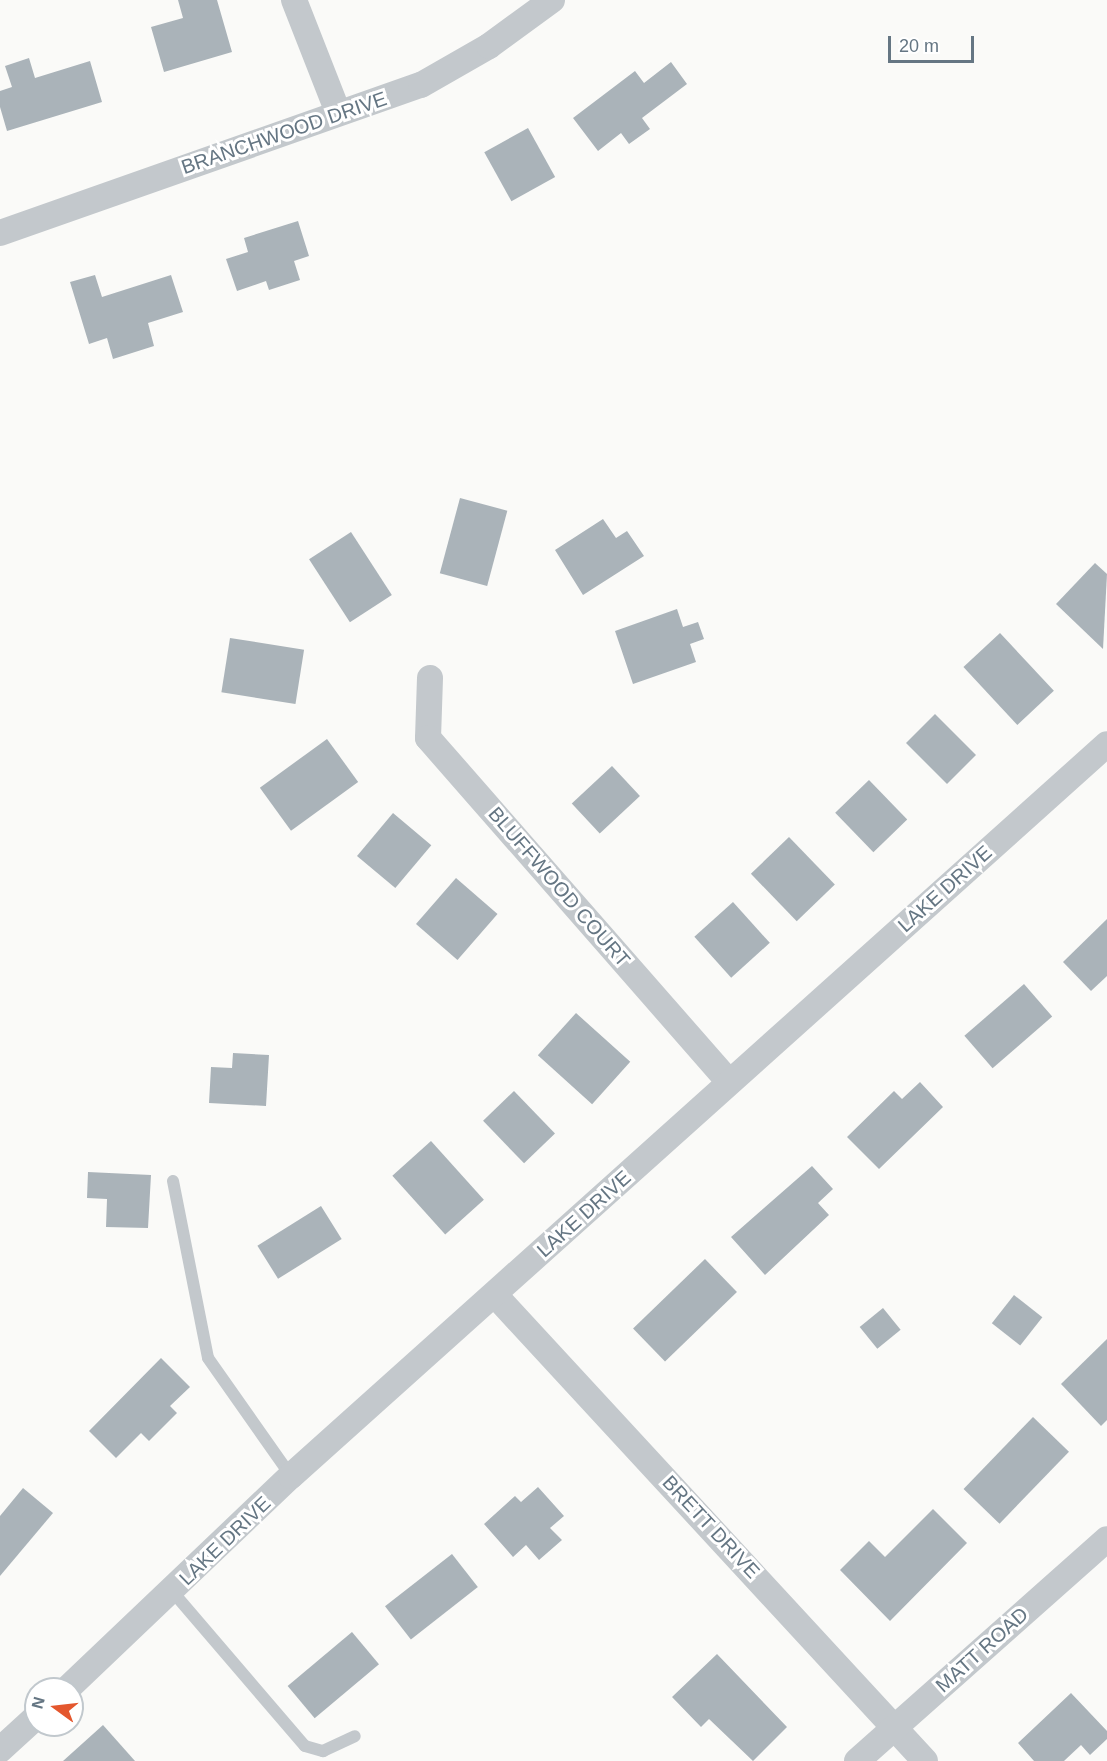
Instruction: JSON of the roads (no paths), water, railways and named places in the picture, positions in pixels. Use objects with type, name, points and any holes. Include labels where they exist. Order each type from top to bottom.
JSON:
[{"type":"street","points":[[294,0],[338,112]]},
{"type":"street","name":"BRANCHWOOD DRIVE","points":[[0,233],[338,112],[421,85],[489,46],[552,0]]},
{"type":"street","name":"BLUFFWOOD COURT","points":[[430,678],[428,738],[729,1082]]},
{"type":"street","name":"LAKE DRIVE","points":[[80,1677],[172,1592],[291,1476],[1107,744]]},
{"type":"street","name":"BRETT DRIVE","points":[[495,1295],[925,1761]]},
{"type":"street","name":"MATT ROAD","points":[[857,1761],[1107,1539]]},
{"type":"street","points":[[0,1750],[24,1728]]},
{"type":"lane","points":[[173,1181],[208,1358],[291,1476]]},
{"type":"lane","points":[[172,1592],[305,1746],[323,1751],[355,1736]]}]
